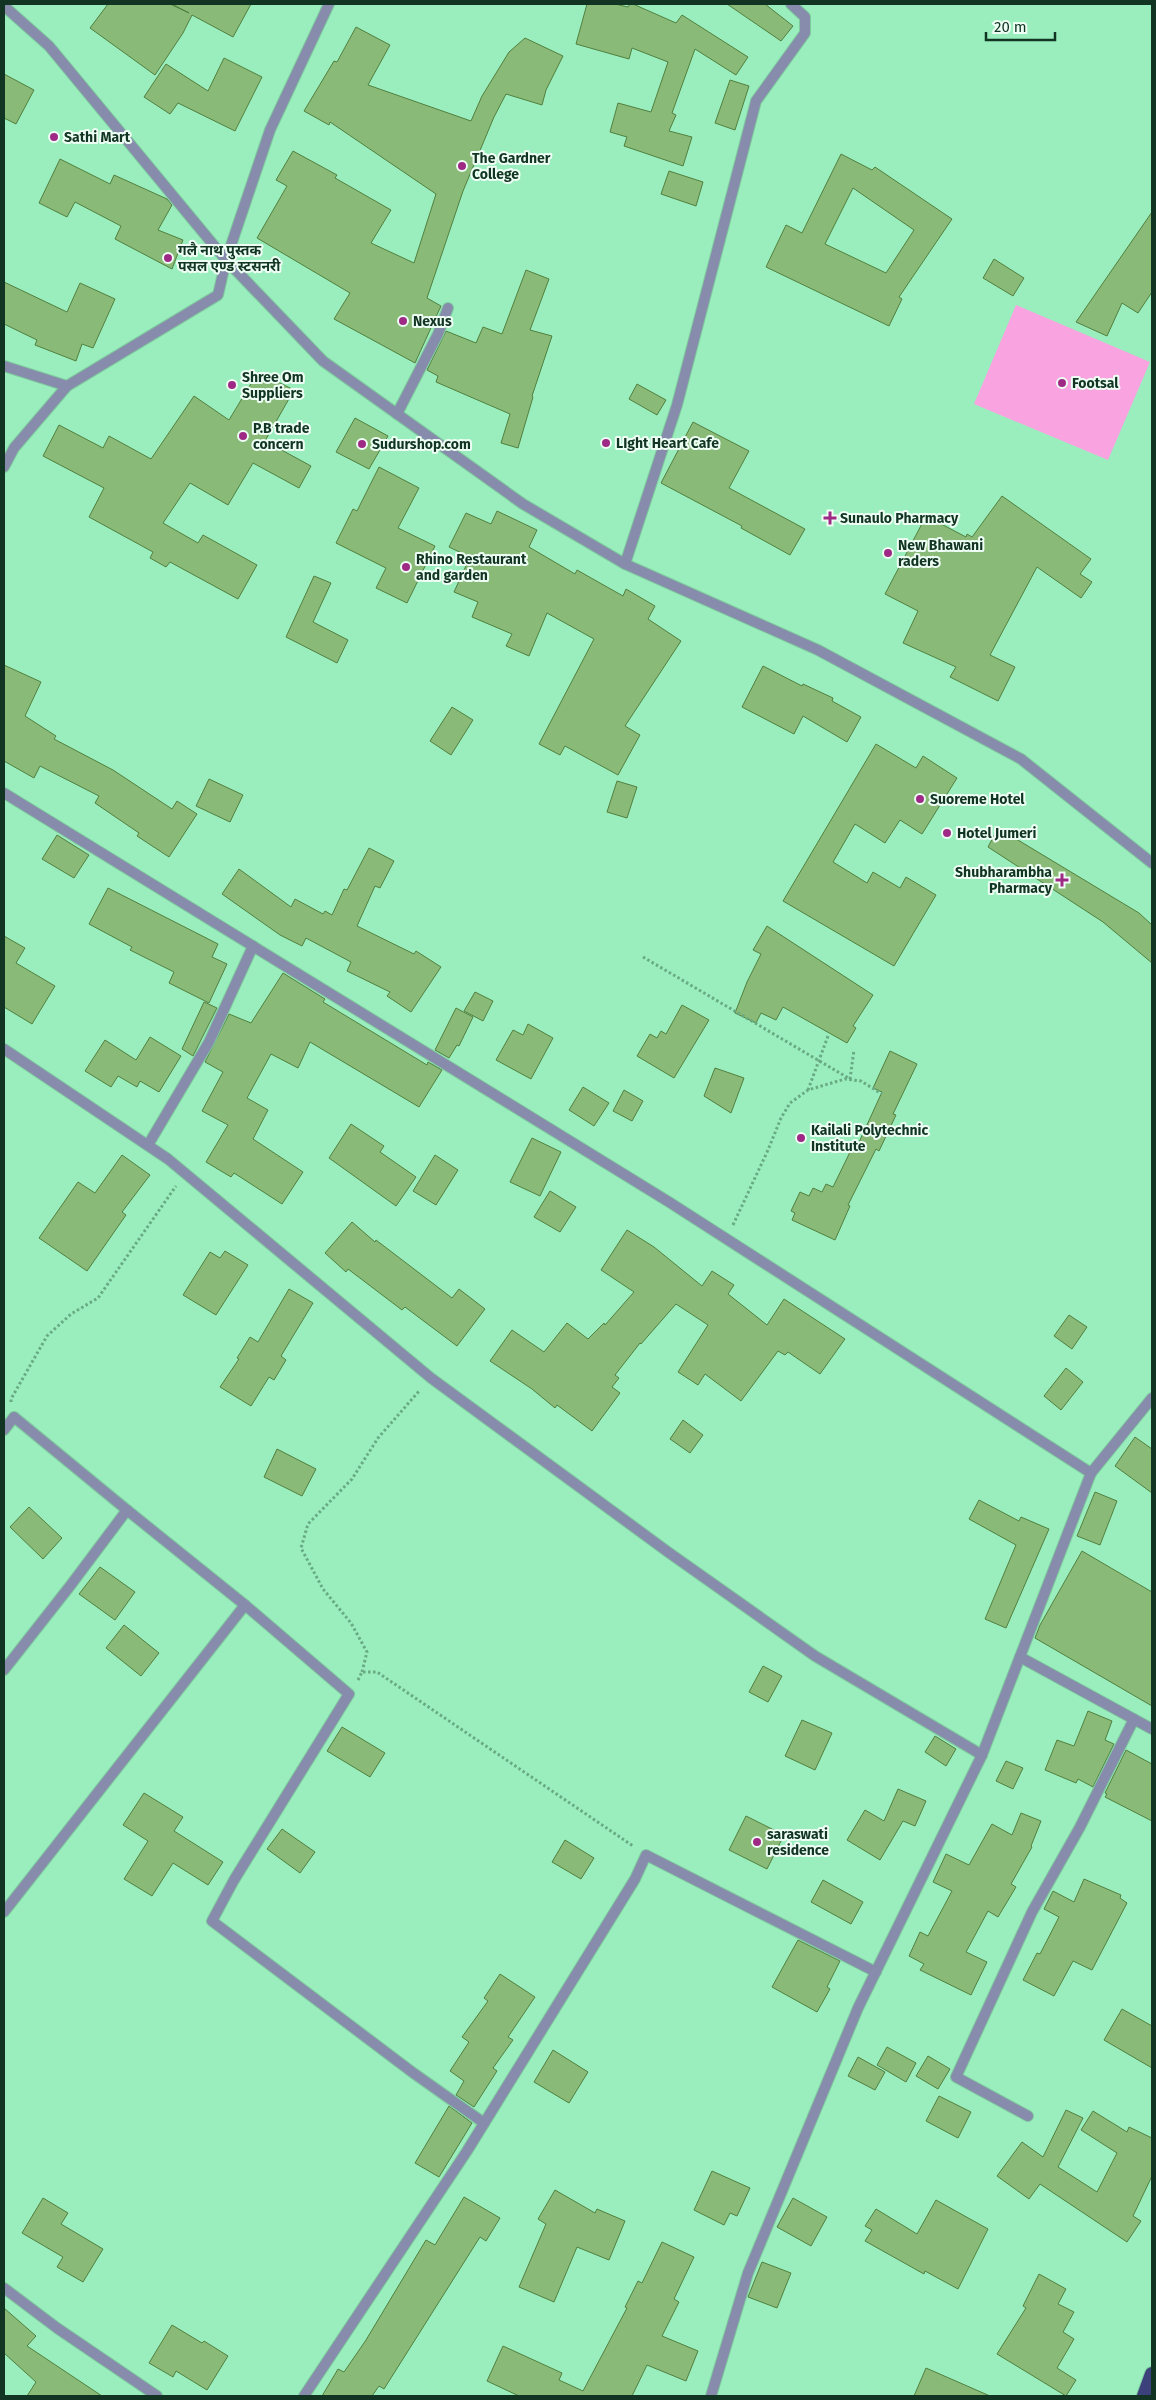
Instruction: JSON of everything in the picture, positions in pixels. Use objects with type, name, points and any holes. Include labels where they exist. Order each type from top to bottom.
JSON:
[{"type":"highway","points":[[1144,2396],[1152,2374]]},
{"type":"street","points":[[4,467],[14,448],[67,386],[218,295],[226,260],[270,130],[329,4]]},
{"type":"street","points":[[625,564],[677,405],[756,100],[806,33],[805,17],[792,4]]},
{"type":"street","points":[[4,6],[49,46],[226,260],[323,361],[523,504],[625,564],[818,650],[1021,759],[1152,863]]},
{"type":"street","points":[[397,414],[434,343],[448,308]]},
{"type":"street","points":[[4,366],[67,386]]},
{"type":"street","points":[[4,793],[669,1202],[1091,1473]]},
{"type":"street","points":[[148,1145],[210,1042],[253,946]]},
{"type":"street","points":[[4,1049],[186,1172],[431,1378],[668,1552],[815,1656],[982,1755]]},
{"type":"street","points":[[711,2396],[748,2273],[876,1972],[982,1755],[1091,1473],[1152,1398]]},
{"type":"street","points":[[4,1430],[14,1417],[245,1605],[349,1694],[240,1871],[212,1921],[412,2072],[484,2123]]},
{"type":"street","points":[[4,1670],[128,1510]]},
{"type":"street","points":[[4,1912],[245,1605]]},
{"type":"street","points":[[1020,1657],[1152,1729]]},
{"type":"street","points":[[1028,2116],[956,2078],[1032,1912],[1080,1827],[1134,1719]]},
{"type":"street","points":[[304,2396],[484,2123],[635,1879],[646,1855],[876,1972]]},
{"type":"street","points":[[4,2288],[56,2328],[157,2396]]},
{"type":"path","points":[[643,958],[818,1062],[850,1079],[860,1081],[882,1094]]},
{"type":"path","points":[[808,1090],[828,1036]]},
{"type":"path","points":[[850,1079],[854,1050]]},
{"type":"path","points":[[726,1240],[781,1118],[790,1103],[808,1090],[833,1081],[850,1079]]},
{"type":"path","points":[[14,1417],[10,1399],[47,1336],[71,1314],[98,1298],[186,1172]]},
{"type":"path","points":[[349,1694],[362,1672],[368,1652],[351,1623],[323,1589],[301,1548],[308,1524],[352,1479],[378,1438],[431,1378]]},
{"type":"path","points":[[362,1672],[377,1672],[646,1855]]},
{"type":"shaded area","name":"Footsal","points":[[1016,305],[1150,362],[1108,460],[974,404]]},
{"type":"building","points":[[108,4],[170,4],[189,13],[172,4],[251,4],[233,37],[192,15],[183,33],[155,75],[90,28]]},
{"type":"building","points":[[587,4],[615,4],[628,7],[630,4],[633,4],[676,23],[682,15],[748,57],[736,75],[695,49],[672,113],[676,115],[669,131],[692,137],[683,166],[624,146],[627,137],[610,132],[618,103],[651,112],[668,62],[632,48],[629,59],[576,44]]},
{"type":"building","points":[[727,4],[765,4],[793,26],[781,41]]},
{"type":"building","points":[[356,27],[390,45],[368,85],[471,121],[482,96],[509,52],[525,38],[563,56],[546,90],[542,105],[506,94],[494,117],[463,191],[427,298],[441,306],[415,363],[334,319],[350,293],[257,238],[287,186],[276,180],[293,151],[337,175],[335,178],[391,210],[371,243],[414,263],[436,194],[330,122],[329,125],[304,111],[334,61],[337,62]]},
{"type":"building","points":[[224,58],[262,77],[235,131],[178,103],[170,114],[144,97],[166,64],[208,91]]},
{"type":"building","points":[[4,74],[34,90],[16,124],[4,118]]},
{"type":"building","points":[[730,80],[749,86],[735,130],[715,123]]},
{"type":"building","points":[[841,154],[872,170],[875,167],[952,219],[899,297],[902,299],[889,326],[766,267],[786,225],[802,233]],"holes":[[[853,188],[914,230],[886,273],[825,244]]]},
{"type":"building","points":[[60,159],[110,184],[114,175],[167,199],[172,205],[158,230],[183,240],[172,269],[115,239],[121,226],[75,202],[67,217],[39,203]]},
{"type":"building","points":[[669,171],[703,182],[696,206],[661,194]]},
{"type":"building","points":[[1152,212],[1152,292],[1138,313],[1122,303],[1107,336],[1076,322]]},
{"type":"building","points":[[994,259],[1024,278],[1013,296],[983,278]]},
{"type":"building","points":[[526,270],[549,279],[530,330],[552,336],[532,396],[518,448],[501,443],[510,414],[436,382],[438,376],[427,370],[446,331],[476,343],[483,327],[502,334]]},
{"type":"building","points":[[4,282],[67,312],[80,283],[115,299],[93,348],[82,344],[76,361],[35,345],[37,340],[4,324]]},
{"type":"building","points":[[258,372],[294,390],[265,441],[311,466],[299,488],[253,463],[228,505],[190,483],[163,523],[198,543],[203,535],[257,565],[238,599],[170,562],[166,567],[150,558],[153,552],[89,517],[104,488],[43,456],[59,425],[103,448],[109,436],[151,459],[194,396],[229,420]]},
{"type":"building","points":[[637,384],[666,400],[657,415],[629,399]]},
{"type":"building","name":"Sudurshop.com","points":[[355,418],[388,436],[369,469],[336,452]]},
{"type":"building","points":[[693,422],[749,451],[729,488],[805,529],[790,555],[741,528],[742,526],[661,483]]},
{"type":"building","points":[[379,467],[419,488],[398,528],[435,546],[407,603],[376,588],[386,568],[336,543],[353,509],[357,511]]},
{"type":"building","points":[[1002,496],[1091,559],[1080,574],[1092,582],[1081,598],[1037,567],[990,655],[1015,667],[998,701],[950,677],[956,667],[903,643],[918,611],[885,594],[926,516],[966,537],[967,534],[972,537]]},
{"type":"building","points":[[497,511],[537,530],[529,547],[575,574],[577,570],[623,596],[626,589],[655,606],[648,619],[681,641],[625,726],[640,735],[618,775],[565,746],[560,755],[539,744],[594,639],[547,613],[529,656],[506,646],[512,634],[472,617],[478,602],[454,592],[470,557],[449,547],[466,513],[491,524]]},
{"type":"building","points":[[314,576],[331,583],[313,622],[348,640],[337,663],[286,637]]},
{"type":"building","points":[[4,665],[41,682],[25,716],[56,736],[54,739],[113,770],[172,809],[177,801],[197,814],[169,857],[137,836],[139,833],[95,803],[99,796],[40,766],[34,778],[4,761]]},
{"type":"building","points":[[763,666],[802,686],[803,684],[833,698],[832,701],[861,717],[847,742],[803,716],[794,734],[742,707]]},
{"type":"building","points":[[452,707],[473,720],[451,755],[430,741]]},
{"type":"building","points":[[876,744],[916,768],[923,756],[957,778],[922,834],[900,820],[885,843],[855,824],[833,862],[867,883],[873,872],[900,888],[906,877],[936,895],[894,966],[783,901]]},
{"type":"building","points":[[209,779],[243,795],[230,822],[196,806]]},
{"type":"building","points":[[617,781],[637,787],[627,818],[607,812]]},
{"type":"building","name":"Shubharambha Pharmacy","points":[[998,828],[1139,913],[1152,925],[1152,963],[1103,922],[988,847]]},
{"type":"building","points":[[57,835],[89,855],[74,878],[42,859]]},
{"type":"building","points":[[369,848],[394,861],[380,888],[375,886],[357,926],[414,954],[416,951],[441,967],[411,1012],[387,996],[390,992],[347,971],[351,962],[306,938],[302,946],[280,935],[222,894],[239,869],[291,907],[295,899],[323,914],[325,911],[332,915],[344,889],[347,890]]},
{"type":"building","points":[[108,888],[218,944],[212,957],[227,964],[209,1003],[169,983],[174,972],[130,950],[132,947],[89,924]]},
{"type":"building","points":[[767,926],[873,995],[853,1026],[856,1028],[847,1043],[783,1007],[776,1020],[761,1013],[756,1023],[735,1013],[747,982],[761,954],[753,950]]},
{"type":"building","points":[[4,936],[25,948],[16,963],[55,986],[32,1024],[4,1007]]},
{"type":"building","points":[[283,973],[325,999],[323,1002],[427,1065],[428,1062],[442,1070],[419,1107],[310,1042],[298,1068],[271,1054],[247,1098],[268,1110],[253,1139],[303,1172],[282,1204],[234,1173],[231,1177],[206,1162],[228,1125],[202,1111],[223,1072],[205,1062],[229,1014],[251,1023]]},
{"type":"building","points":[[475,992],[493,1001],[483,1021],[464,1011]]},
{"type":"building","points":[[204,1002],[217,1008],[193,1056],[182,1049]]},
{"type":"building","points":[[682,1005],[709,1020],[674,1078],[637,1056],[650,1034],[657,1038],[661,1031],[666,1034]]},
{"type":"building","points":[[456,1008],[473,1017],[459,1046],[457,1045],[449,1058],[435,1050]]},
{"type":"building","points":[[528,1024],[553,1038],[531,1079],[496,1060],[513,1030],[523,1035]]},
{"type":"building","points":[[150,1037],[181,1056],[159,1092],[140,1081],[137,1087],[118,1076],[111,1087],[85,1071],[105,1040],[136,1060]]},
{"type":"building","points":[[890,1051],[917,1064],[893,1114],[896,1115],[879,1151],[876,1149],[848,1205],[850,1206],[835,1240],[792,1220],[795,1213],[791,1211],[800,1192],[809,1196],[813,1188],[822,1192],[826,1184],[833,1187],[851,1150],[855,1151],[882,1092],[873,1088]]},
{"type":"building","points":[[715,1068],[744,1078],[731,1113],[704,1096]]},
{"type":"building","points":[[583,1087],[609,1103],[594,1126],[569,1110]]},
{"type":"building","points":[[624,1090],[643,1101],[632,1121],[613,1111]]},
{"type":"building","points":[[351,1124],[384,1146],[380,1152],[416,1177],[396,1206],[329,1158]]},
{"type":"building","points":[[532,1138],[561,1152],[540,1196],[510,1182]]},
{"type":"building","points":[[122,1155],[150,1175],[122,1212],[126,1215],[87,1271],[39,1238],[78,1182],[95,1193]]},
{"type":"building","points":[[435,1155],[458,1170],[436,1205],[413,1191]]},
{"type":"building","points":[[550,1191],[576,1207],[560,1232],[534,1217]]},
{"type":"building","points":[[352,1222],[375,1242],[376,1240],[452,1298],[459,1289],[485,1309],[457,1346],[405,1307],[402,1310],[348,1269],[346,1272],[325,1253]]},
{"type":"building","points":[[627,1230],[654,1247],[702,1286],[712,1271],[734,1285],[728,1294],[767,1325],[784,1299],[845,1339],[820,1374],[788,1352],[785,1355],[778,1351],[741,1401],[705,1374],[698,1385],[678,1372],[708,1325],[676,1304],[640,1343],[615,1375],[619,1378],[612,1387],[620,1393],[592,1431],[557,1405],[555,1408],[532,1389],[490,1361],[512,1330],[544,1352],[567,1323],[588,1339],[604,1323],[605,1325],[634,1292],[601,1270]]},
{"type":"building","points":[[225,1251],[248,1265],[216,1315],[183,1295],[210,1252],[220,1258]]},
{"type":"building","points":[[289,1289],[313,1303],[281,1356],[286,1360],[274,1380],[269,1377],[251,1406],[220,1387],[239,1359],[237,1358],[250,1337],[258,1342]]},
{"type":"building","points":[[1069,1315],[1087,1327],[1072,1349],[1054,1336]]},
{"type":"building","points":[[1066,1368],[1083,1382],[1061,1410],[1044,1396]]},
{"type":"building","points":[[683,1420],[703,1435],[690,1453],[670,1439]]},
{"type":"building","points":[[1135,1437],[1152,1449],[1152,1493],[1115,1466]]},
{"type":"building","points":[[277,1449],[316,1469],[302,1496],[264,1477]]},
{"type":"building","points":[[1095,1492],[1117,1501],[1100,1545],[1077,1536]]},
{"type":"building","points":[[979,1500],[1019,1521],[1021,1517],[1049,1529],[1006,1628],[985,1619],[1016,1545],[969,1519]]},
{"type":"building","points":[[29,1507],[62,1538],[43,1559],[10,1527]]},
{"type":"building","points":[[1082,1551],[1152,1592],[1152,1706],[1035,1638],[1040,1625]]},
{"type":"building","points":[[100,1567],[135,1592],[115,1620],[79,1594]]},
{"type":"building","points":[[124,1625],[159,1653],[141,1676],[106,1648]]},
{"type":"building","points":[[763,1666],[782,1676],[768,1702],[749,1692]]},
{"type":"building","points":[[1088,1711],[1112,1721],[1105,1740],[1114,1744],[1093,1787],[1078,1779],[1076,1783],[1045,1770],[1057,1740],[1074,1746]]},
{"type":"building","points":[[802,1720],[832,1733],[815,1770],[785,1756]]},
{"type":"building","points":[[342,1727],[385,1753],[370,1777],[327,1751]]},
{"type":"building","points":[[935,1736],[956,1749],[946,1766],[925,1752]]},
{"type":"building","points":[[1126,1750],[1152,1764],[1152,1821],[1105,1797],[1107,1794],[1105,1793]]},
{"type":"building","points":[[1006,1761],[1023,1768],[1013,1789],[996,1781]]},
{"type":"building","points":[[898,1789],[926,1801],[915,1826],[903,1821],[880,1860],[847,1840],[865,1810],[884,1821]]},
{"type":"building","points":[[144,1793],[183,1817],[174,1831],[223,1862],[208,1885],[173,1863],[152,1896],[124,1879],[148,1841],[123,1825]]},
{"type":"building","points":[[1021,1813],[1041,1821],[1032,1847],[1011,1884],[1016,1887],[998,1917],[988,1911],[966,1952],[987,1962],[971,1995],[920,1970],[924,1964],[909,1956],[920,1932],[928,1936],[952,1891],[933,1882],[946,1854],[969,1865],[992,1824],[1012,1835]]},
{"type":"building","name":"saraswati residence","points":[[746,1816],[784,1835],[767,1869],[729,1850]]},
{"type":"building","points":[[282,1829],[315,1852],[300,1873],[267,1849]]},
{"type":"building","points":[[565,1840],[594,1858],[581,1879],[552,1862]]},
{"type":"building","points":[[1084,1879],[1121,1895],[1120,1898],[1127,1903],[1092,1970],[1073,1961],[1054,1996],[1023,1980],[1037,1953],[1040,1954],[1059,1917],[1044,1909],[1053,1891],[1074,1902]]},
{"type":"building","points":[[823,1880],[863,1902],[851,1924],[811,1902]]},
{"type":"building","points":[[798,1940],[840,1961],[827,1987],[830,1989],[817,2012],[772,1987]]},
{"type":"building","points":[[500,1974],[535,1997],[508,2037],[513,2040],[493,2068],[497,2071],[474,2107],[456,2095],[464,2081],[450,2071],[469,2042],[462,2037],[488,2001],[484,1998]]},
{"type":"building","points":[[1122,2009],[1152,2026],[1152,2068],[1104,2040]]},
{"type":"building","points":[[887,2047],[916,2063],[906,2082],[877,2065]]},
{"type":"building","points":[[553,2050],[588,2072],[569,2103],[534,2082]]},
{"type":"building","points":[[928,2056],[950,2069],[938,2089],[916,2076]]},
{"type":"building","points":[[858,2057],[885,2072],[875,2090],[848,2076]]},
{"type":"building","points":[[939,2096],[971,2112],[958,2138],[926,2121]]},
{"type":"building","points":[[449,2106],[472,2123],[439,2177],[415,2163]]},
{"type":"building","points":[[1066,2110],[1083,2118],[1058,2167],[1097,2192],[1117,2153],[1081,2130],[1093,2111],[1127,2132],[1129,2127],[1152,2138],[1152,2176],[1133,2216],[1141,2221],[1127,2242],[1040,2184],[1029,2199],[997,2176],[1022,2142],[1043,2157]]},
{"type":"building","points":[[712,2171],[750,2188],[737,2216],[730,2213],[724,2225],[694,2210]]},
{"type":"building","points":[[555,2190],[595,2213],[597,2209],[625,2221],[609,2260],[577,2247],[554,2302],[519,2287],[546,2224],[538,2219]]},
{"type":"building","points":[[464,2197],[500,2218],[486,2241],[480,2237],[384,2389],[379,2386],[372,2396],[322,2396],[338,2369],[344,2372],[366,2340],[426,2240],[435,2245]]},
{"type":"building","points":[[43,2198],[68,2213],[61,2224],[103,2249],[83,2282],[57,2267],[63,2257],[22,2233]]},
{"type":"building","points":[[793,2198],[827,2217],[811,2246],[777,2227]]},
{"type":"building","points":[[936,2200],[988,2229],[958,2289],[925,2271],[924,2274],[865,2241],[872,2230],[865,2226],[876,2209],[917,2234]]},
{"type":"building","points":[[662,2242],[694,2257],[674,2299],[679,2302],[662,2336],[698,2351],[686,2381],[647,2365],[632,2396],[519,2396],[487,2381],[503,2346],[562,2373],[559,2380],[583,2391],[627,2308],[625,2307],[638,2281],[642,2283]]},
{"type":"building","points":[[762,2262],[791,2273],[777,2308],[748,2297]]},
{"type":"building","points":[[1039,2274],[1066,2289],[1058,2304],[1074,2312],[1063,2332],[1074,2339],[1057,2368],[1076,2380],[1066,2396],[997,2354],[1026,2308],[1023,2306]]},
{"type":"building","points":[[4,2308],[36,2336],[27,2346],[102,2396],[27,2396],[36,2382],[4,2353]]},
{"type":"building","points":[[172,2325],[228,2356],[207,2390],[176,2371],[173,2377],[149,2363]]},
{"type":"building","points":[[926,2368],[990,2396],[914,2396]]},
{"type":"place","name":"Sathi Mart","points":[[54,137]]},
{"type":"place","name":"The Gardner College","points":[[462,166]]},
{"type":"place","name":"गलै नाथ पुस्तक पसल एण्ड स्टसनरी","points":[[168,258]]},
{"type":"place","name":"Nexus","points":[[403,321]]},
{"type":"place","name":"Footsal","points":[[1062,383]]},
{"type":"place","name":"Shree Om Suppliers","points":[[232,385]]},
{"type":"place","name":"P.B trade concern","points":[[243,436]]},
{"type":"place","name":"LIght Heart Cafe","points":[[606,443]]},
{"type":"place","name":"Sudurshop.com","points":[[362,444]]},
{"type":"place","name":"Sunaulo Pharmacy","points":[[830,518]]},
{"type":"place","name":"New Bhawani raders","points":[[888,553]]},
{"type":"place","name":"Rhino Restaurant and garden","points":[[406,567]]},
{"type":"place","name":"Suoreme Hotel","points":[[920,799]]},
{"type":"place","name":"Hotel Jumeri","points":[[947,833]]},
{"type":"place","name":"Shubharambha Pharmacy","points":[[1062,880]]},
{"type":"place","name":"Kailali Polytechnic Institute","points":[[801,1138]]},
{"type":"place","name":"saraswati residence","points":[[757,1842]]}]
